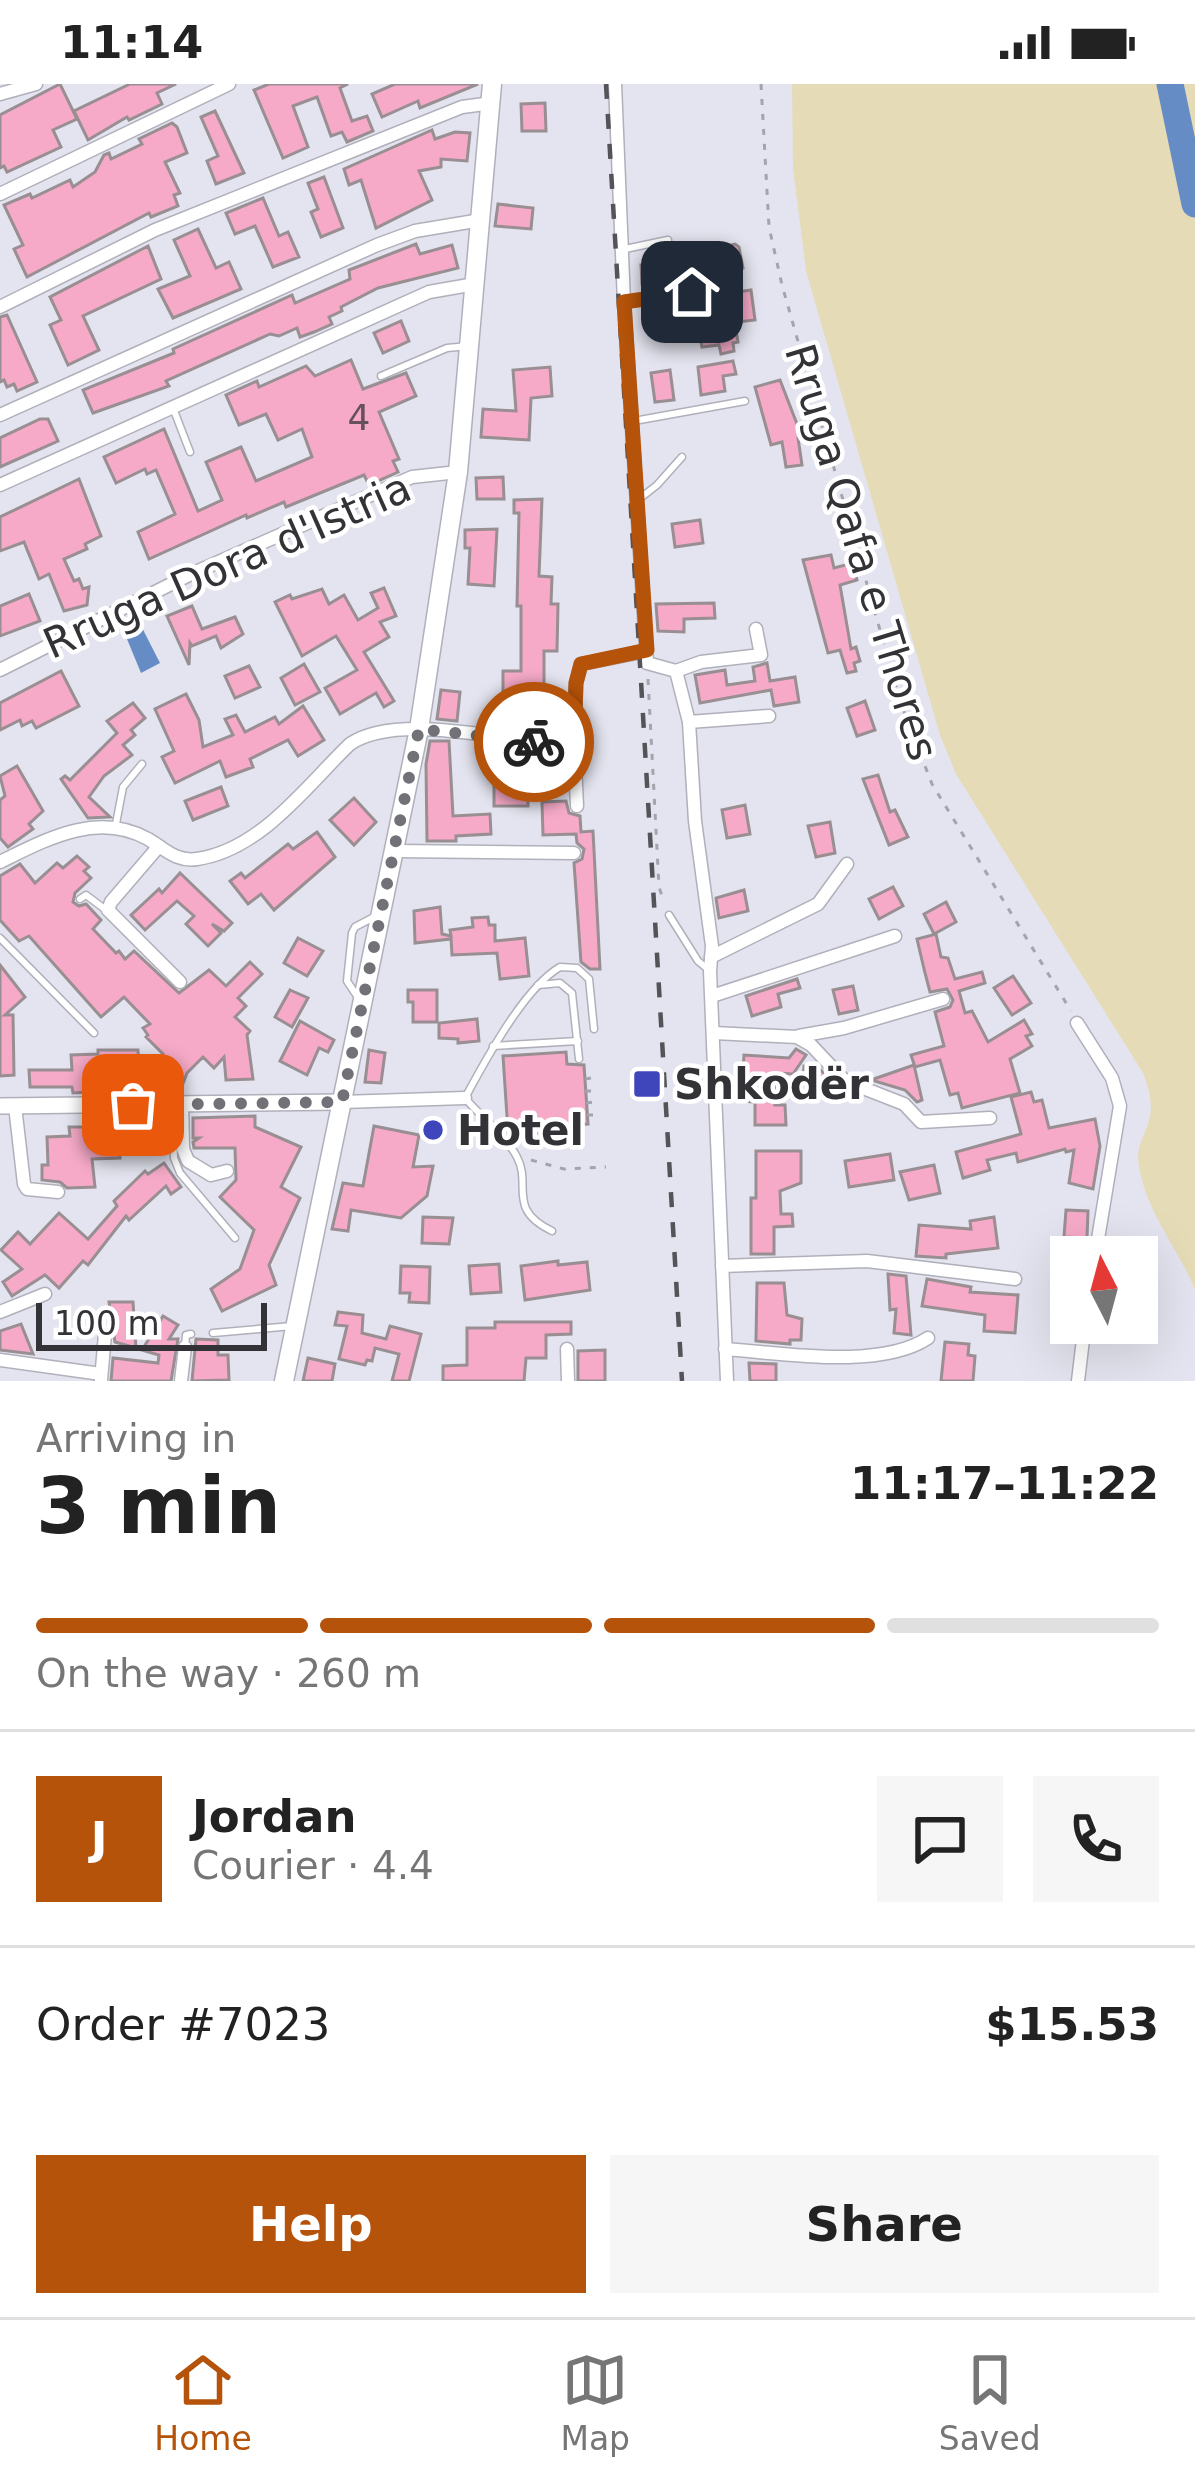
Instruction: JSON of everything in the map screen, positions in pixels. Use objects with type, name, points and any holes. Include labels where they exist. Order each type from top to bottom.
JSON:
[{"type":"main road","points":[[284,1381],[419,729],[458,472],[492,94]]},
{"type":"street","points":[[0,94],[36,84]]},
{"type":"street","points":[[0,194],[230,84]]},
{"type":"street","points":[[616,84],[624,302],[647,657]]},
{"type":"street","points":[[0,307],[155,230],[492,94]]},
{"type":"street","points":[[4,414],[377,245],[415,231],[481,220]]},
{"type":"street","points":[[0,485],[429,292],[475,284]]},
{"type":"street","name":"Rruga Dora d'Istria","points":[[0,670],[191,574],[412,477],[458,472]]},
{"type":"street","points":[[577,806],[574,743],[581,664],[647,657],[676,671],[701,662],[761,656],[756,629]]},
{"type":"street","points":[[676,671],[689,722],[710,964],[728,1381]]},
{"type":"street","points":[[689,722],[769,716]]},
{"type":"street","points":[[0,862],[81,828],[131,831],[177,858],[193,860],[227,849],[248,838],[361,737],[391,729],[574,743]]},
{"type":"street","points":[[159,846],[108,910],[180,982]]},
{"type":"street","points":[[396,851],[574,853]]},
{"type":"street","points":[[710,964],[818,904],[847,864]]},
{"type":"street","points":[[712,996],[895,936]]},
{"type":"street","points":[[714,1033],[797,1037],[943,999]]},
{"type":"street","points":[[1077,1023],[1112,1078],[1120,1106],[1098,1236]]},
{"type":"street","points":[[797,1037],[845,1081],[904,1104],[921,1122],[990,1118]]},
{"type":"street","points":[[58,1192],[27,1189],[23,1184],[8,1106],[464,1098]]},
{"type":"street","points":[[177,1104],[188,1162],[211,1175],[227,1172]]},
{"type":"street","points":[[722,1266],[867,1261],[1015,1279]]},
{"type":"street","points":[[0,1312],[45,1294]]},
{"type":"street","points":[[0,1360],[101,1377],[105,1334]]},
{"type":"street","points":[[725,1349],[872,1355],[928,1338]]},
{"type":"street","points":[[182,1381],[188,1341]]},
{"type":"street","points":[[1078,1381],[1082,1344]]},
{"type":"street","points":[[567,1349],[568,1381]]},
{"type":"lane","points":[[622,250],[668,240]]},
{"type":"lane","points":[[624,302],[686,292],[700,296]]},
{"type":"lane","points":[[381,376],[447,348],[470,346]]},
{"type":"lane","points":[[0,395],[4,414]]},
{"type":"lane","points":[[634,422],[745,400]]},
{"type":"lane","points":[[173,408],[190,452]]},
{"type":"lane","points":[[638,500],[682,457]]},
{"type":"lane","points":[[115,829],[123,787],[142,764]]},
{"type":"lane","points":[[80,899],[86,895],[108,910]]},
{"type":"lane","points":[[670,915],[698,962],[710,964]]},
{"type":"lane","points":[[0,938],[94,1033]]},
{"type":"lane","points":[[552,1231],[542,1227],[522,1202],[517,1157],[464,1098],[538,985],[560,968],[584,972],[593,989],[594,1029]]},
{"type":"lane","points":[[538,985],[567,986],[574,1005],[579,1059]]},
{"type":"lane","points":[[494,1046],[578,1041]]},
{"type":"lane","points":[[177,1104],[174,1157],[180,1173],[236,1238]]},
{"type":"lane","points":[[213,1333],[263,1325],[296,1326]]},
{"type":"path","name":"Rruga Qafa e Thores","points":[[761,84],[764,178],[778,266],[902,704],[942,804],[1077,1023]]},
{"type":"path","points":[[647,657],[659,887],[670,915]]},
{"type":"path","points":[[517,1157],[564,1169],[606,1167]]},
{"type":"sand","points":[[792,84],[1195,84],[1195,1289],[1155,1214],[1139,1166],[1151,1105],[1143,1073],[956,774],[940,735],[806,271],[793,168]]},
{"type":"water","points":[[135,614],[160,663],[141,673],[120,622]]},
{"type":"building","points":[[60,84],[77,119],[53,130],[61,147],[7,172],[4,166],[0,168],[0,115]]},
{"type":"building","points":[[130,84],[176,84],[157,93],[162,104],[127,117],[88,140],[74,111]]},
{"type":"building","points":[[269,84],[348,84],[340,88],[352,121],[367,116],[373,131],[347,142],[342,132],[331,136],[317,97],[293,106],[308,147],[283,158],[254,90]]},
{"type":"building","points":[[395,84],[478,84],[420,108],[418,101],[382,117],[372,94]]},
{"type":"building","points":[[545,103],[546,131],[522,131],[521,104]]},
{"type":"building","points":[[215,111],[244,173],[216,184],[207,161],[218,156],[201,117]]},
{"type":"building","points":[[172,123],[187,153],[165,162],[180,193],[174,195],[178,206],[151,217],[149,213],[27,277],[14,249],[23,245],[4,205],[70,180],[73,187],[95,172],[104,155],[109,153],[111,159]]},
{"type":"building","points":[[432,130],[435,139],[470,133],[467,161],[441,159],[441,167],[419,171],[432,200],[376,228],[361,180],[349,185],[344,169]]},
{"type":"building","points":[[324,177],[343,228],[321,237],[311,212],[318,209],[308,183]]},
{"type":"building","points":[[263,198],[279,236],[288,232],[299,257],[273,267],[255,226],[235,234],[226,213]]},
{"type":"building","points":[[498,204],[533,208],[531,229],[495,226]]},
{"type":"building","points":[[198,229],[216,268],[229,262],[241,289],[173,318],[158,289],[190,276],[174,240]]},
{"type":"building","points":[[416,244],[420,254],[452,245],[458,268],[378,288],[341,307],[342,311],[329,317],[332,324],[314,332],[300,337],[297,328],[279,336],[270,334],[166,381],[169,386],[93,413],[83,390],[174,353],[173,349],[292,295],[295,303],[350,279],[349,270]]},
{"type":"building","points":[[735,244],[743,268],[687,279],[656,278],[656,284],[642,284],[641,265],[685,263],[684,255]]},
{"type":"building","points":[[148,246],[161,279],[83,316],[99,350],[68,365],[50,325],[61,320],[50,297]]},
{"type":"building","points":[[751,290],[755,320],[728,323],[724,294]]},
{"type":"building","points":[[7,315],[37,382],[17,391],[14,384],[7,387],[4,380],[0,382],[0,317]]},
{"type":"building","points":[[401,321],[409,341],[383,353],[374,333]]},
{"type":"building","points":[[736,330],[734,351],[721,354],[719,345],[702,347],[700,337]]},
{"type":"building","points":[[351,360],[363,389],[406,373],[416,396],[379,412],[399,459],[393,461],[398,472],[369,485],[364,475],[286,507],[284,502],[246,515],[149,559],[138,532],[175,514],[156,470],[147,474],[145,469],[116,483],[104,457],[164,429],[198,511],[222,500],[206,462],[241,447],[256,481],[312,457],[302,429],[278,440],[266,414],[239,425],[226,395],[257,381],[259,387],[306,366],[315,376]]},
{"type":"building","points":[[733,361],[736,374],[723,376],[725,391],[701,395],[698,367]]},
{"type":"building","points":[[550,367],[552,396],[531,398],[529,440],[481,437],[483,409],[516,411],[513,370]]},
{"type":"building","points":[[670,370],[674,400],[655,402],[651,373]]},
{"type":"building","points":[[780,380],[802,437],[798,438],[802,465],[786,467],[782,442],[771,445],[755,387]]},
{"type":"building","points":[[48,419],[58,441],[0,467],[0,438]]},
{"type":"building","points":[[503,477],[504,499],[477,499],[476,478]]},
{"type":"building","points":[[79,479],[101,536],[85,544],[87,549],[64,559],[74,581],[79,579],[83,589],[89,587],[87,605],[64,611],[49,574],[39,579],[24,542],[0,551],[0,517]]},
{"type":"building","points":[[542,499],[539,576],[552,577],[551,604],[558,604],[557,651],[544,651],[544,703],[503,705],[503,671],[521,671],[519,513],[514,513],[514,500]]},
{"type":"building","points":[[700,520],[703,543],[675,547],[672,524]]},
{"type":"building","points":[[497,529],[494,586],[468,584],[470,548],[465,548],[465,530]]},
{"type":"building","points":[[831,555],[834,568],[853,563],[857,580],[840,585],[851,649],[856,647],[860,661],[854,663],[856,671],[847,673],[840,650],[828,653],[803,560]]},
{"type":"building","points":[[384,588],[396,616],[380,622],[389,637],[364,652],[394,701],[384,707],[376,693],[340,714],[325,688],[357,670],[336,636],[302,656],[275,602],[322,589],[329,604],[344,595],[358,620],[378,608],[371,593]]},
{"type":"building","points":[[29,594],[40,621],[0,636],[0,606]]},
{"type":"building","points":[[714,603],[715,618],[684,619],[684,632],[658,631],[656,604]]},
{"type":"building","points":[[192,606],[202,629],[235,617],[243,634],[221,648],[216,636],[190,643],[189,665],[167,616]]},
{"type":"building","points":[[767,663],[770,681],[795,677],[799,702],[774,706],[771,690],[700,703],[695,675],[725,670],[727,685],[755,681],[753,667]]},
{"type":"building","points":[[304,664],[320,692],[295,705],[281,678]]},
{"type":"building","points":[[249,666],[260,687],[235,698],[225,676]]},
{"type":"building","points":[[61,671],[79,706],[36,728],[32,721],[22,726],[20,720],[0,730],[0,703]]},
{"type":"building","points":[[441,690],[460,692],[457,721],[437,719]]},
{"type":"building","points":[[186,694],[199,720],[203,747],[233,735],[225,719],[236,715],[245,732],[275,717],[279,724],[303,706],[324,740],[298,756],[288,740],[250,759],[253,767],[226,777],[220,761],[175,783],[162,757],[174,751],[155,709]]},
{"type":"building","points":[[865,701],[875,730],[857,736],[847,708]]},
{"type":"building","points":[[133,703],[145,718],[123,745],[132,755],[104,776],[89,797],[110,817],[88,818],[61,779],[70,780],[117,733],[107,721]]},
{"type":"building","points":[[430,741],[449,741],[453,816],[490,814],[491,834],[427,841]]},
{"type":"building","points":[[17,766],[43,811],[29,824],[33,829],[8,847],[0,838],[0,800],[5,796],[0,776]]},
{"type":"building","points":[[528,774],[528,806],[494,806],[494,775]]},
{"type":"building","points":[[878,775],[890,812],[895,810],[908,837],[889,845],[863,779]]},
{"type":"building","points":[[221,787],[228,806],[193,820],[185,801]]},
{"type":"building","points":[[354,798],[376,822],[354,845],[330,820]]},
{"type":"building","points":[[566,801],[569,813],[580,816],[581,832],[593,831],[600,969],[581,962],[574,863],[582,859],[584,849],[576,834],[543,835],[542,802]]},
{"type":"building","points":[[745,805],[750,834],[727,838],[722,810]]},
{"type":"building","points":[[830,822],[835,853],[816,857],[808,826]]},
{"type":"building","points":[[317,832],[335,857],[274,910],[261,894],[248,904],[230,881],[241,873],[245,878],[288,844],[293,849]]},
{"type":"building","points":[[77,856],[89,867],[84,871],[91,878],[75,893],[73,902],[86,904],[101,920],[93,929],[125,959],[134,951],[179,993],[209,970],[226,986],[250,962],[262,974],[238,998],[246,1006],[235,1017],[250,1031],[253,1079],[226,1080],[224,1057],[214,1068],[203,1057],[182,1086],[155,1076],[163,1054],[146,1037],[143,1028],[150,1024],[124,997],[101,1017],[29,936],[19,941],[0,920],[0,876],[20,864],[35,883],[57,863],[63,868]]},
{"type":"building","points":[[180,873],[232,923],[224,931],[212,924],[221,933],[208,946],[186,924],[194,916],[177,901],[145,930],[131,915]]},
{"type":"building","points":[[893,887],[903,906],[879,919],[869,899]]},
{"type":"building","points":[[744,890],[748,911],[719,918],[716,898]]},
{"type":"building","points":[[946,902],[956,922],[934,934],[924,914]]},
{"type":"building","points":[[440,907],[442,934],[451,936],[450,930],[473,927],[472,918],[488,917],[489,925],[495,925],[495,941],[525,938],[529,976],[500,979],[497,953],[452,955],[451,939],[415,943],[414,911]]},
{"type":"building","points":[[936,934],[941,957],[948,958],[955,979],[982,972],[985,983],[959,991],[965,1013],[972,1011],[988,1042],[1024,1020],[1032,1034],[1026,1036],[1032,1046],[1010,1059],[1020,1093],[962,1108],[958,1093],[950,1095],[940,1060],[915,1067],[911,1055],[944,1046],[935,1012],[950,1007],[953,1000],[947,989],[930,992],[925,973],[917,939]]},
{"type":"building","points":[[298,938],[323,951],[307,976],[284,963]]},
{"type":"building","points":[[0,965],[25,997],[5,1015],[13,1015],[14,1075],[0,1076]]},
{"type":"building","points":[[1013,976],[1031,1003],[1012,1015],[994,988]]},
{"type":"building","points":[[797,979],[800,988],[778,994],[781,1007],[752,1016],[746,996]]},
{"type":"building","points":[[853,986],[858,1010],[839,1014],[833,990]]},
{"type":"building","points":[[290,990],[308,998],[292,1027],[275,1017]]},
{"type":"building","points":[[408,990],[437,990],[437,1022],[413,1022]]},
{"type":"building","points":[[477,1019],[479,1041],[439,1038],[439,1023]]},
{"type":"building","points":[[300,1021],[334,1040],[328,1052],[319,1048],[307,1075],[280,1061]]},
{"type":"building","points":[[796,1049],[806,1055],[793,1074],[777,1073],[775,1105],[785,1105],[786,1125],[755,1125],[755,1102],[741,1101],[744,1055],[789,1058]]},
{"type":"building","points":[[98,1050],[138,1050],[139,1080],[127,1074],[107,1077],[88,1071],[89,1092],[30,1087],[29,1070],[72,1070],[71,1055],[98,1054]]},
{"type":"building","points":[[369,1050],[385,1053],[381,1083],[365,1082]]},
{"type":"building","points":[[566,1052],[567,1064],[584,1065],[588,1124],[570,1125],[571,1138],[516,1141],[508,1132],[503,1056]]},
{"type":"building","points":[[914,1065],[922,1100],[917,1102],[905,1090],[871,1080]]},
{"type":"building","points":[[804,1066],[818,1067],[833,1083],[832,1093],[802,1094]]},
{"type":"building","points":[[1031,1092],[1034,1102],[1042,1100],[1049,1128],[1095,1119],[1100,1146],[1093,1189],[1069,1183],[1074,1150],[1065,1149],[1018,1162],[1016,1153],[987,1160],[990,1170],[963,1178],[956,1152],[1021,1134],[1011,1097]]},
{"type":"building","points":[[255,1116],[255,1127],[301,1147],[281,1187],[300,1198],[269,1265],[276,1285],[222,1311],[211,1289],[240,1269],[254,1230],[220,1197],[236,1180],[235,1148],[194,1148],[199,1138],[193,1138],[193,1118]]},
{"type":"building","points":[[374,1126],[419,1135],[413,1167],[433,1166],[427,1196],[401,1218],[351,1210],[348,1231],[332,1229],[343,1183],[363,1186]]},
{"type":"building","points":[[69,1127],[86,1127],[89,1147],[119,1147],[120,1158],[92,1159],[95,1187],[67,1188],[42,1180],[42,1165],[48,1165],[47,1137],[70,1136]]},
{"type":"building","points":[[756,1151],[801,1151],[801,1183],[780,1191],[781,1214],[792,1214],[793,1226],[774,1227],[774,1254],[751,1254]]},
{"type":"building","points":[[890,1154],[894,1180],[849,1187],[845,1161]]},
{"type":"building","points":[[164,1163],[181,1187],[171,1194],[166,1186],[129,1220],[126,1216],[88,1265],[83,1261],[59,1288],[45,1275],[12,1296],[3,1282],[22,1269],[1,1250],[18,1232],[30,1244],[59,1213],[88,1239],[117,1206],[114,1201],[145,1171],[148,1174]]},
{"type":"building","points":[[934,1165],[940,1193],[909,1200],[900,1172]]},
{"type":"building","points":[[1066,1210],[1088,1211],[1087,1236],[1064,1236]]},
{"type":"building","points":[[423,1217],[453,1218],[449,1244],[422,1243]]},
{"type":"building","points":[[994,1217],[998,1248],[946,1254],[946,1258],[916,1256],[919,1225],[971,1229],[970,1221]]},
{"type":"building","points":[[558,1261],[558,1265],[587,1262],[590,1290],[525,1300],[521,1266]]},
{"type":"building","points":[[499,1264],[501,1292],[471,1294],[469,1266]]},
{"type":"building","points":[[401,1266],[430,1267],[429,1303],[409,1302],[410,1293],[400,1293]]},
{"type":"building","points":[[888,1274],[906,1276],[911,1335],[894,1333],[896,1309],[890,1310]]},
{"type":"building","points":[[927,1279],[971,1287],[970,1292],[1018,1295],[1015,1333],[984,1331],[985,1315],[922,1306]]},
{"type":"building","points":[[757,1283],[784,1283],[787,1315],[802,1319],[801,1340],[790,1340],[790,1344],[756,1341]]},
{"type":"building","points":[[109,1302],[133,1302],[136,1348],[115,1342]]},
{"type":"building","points":[[338,1312],[363,1315],[362,1333],[386,1339],[390,1326],[421,1334],[409,1381],[392,1381],[399,1354],[375,1348],[372,1361],[365,1365],[339,1359],[347,1326],[335,1325]]},
{"type":"building","points":[[163,1316],[178,1325],[169,1339],[178,1339],[171,1381],[111,1381],[113,1358],[158,1363],[159,1355],[142,1350]]},
{"type":"building","points":[[495,1322],[571,1322],[571,1334],[546,1335],[546,1358],[526,1358],[524,1381],[443,1381],[443,1366],[467,1365],[467,1328],[495,1328]]},
{"type":"building","points":[[21,1324],[33,1354],[0,1350],[0,1331]]},
{"type":"building","points":[[196,1339],[218,1340],[218,1355],[228,1355],[229,1380],[192,1381]]},
{"type":"building","points":[[945,1342],[969,1344],[968,1355],[975,1356],[973,1381],[941,1381]]},
{"type":"building","points":[[605,1350],[605,1381],[578,1381],[578,1351]]},
{"type":"building","points":[[308,1358],[335,1364],[332,1381],[303,1381]]},
{"type":"building","points":[[749,1363],[776,1364],[776,1381],[750,1381]]},
{"type":"waterway","points":[[1170,84],[1195,204]]},
{"type":"railway","points":[[606,84],[682,1381]]},
{"type":"way so far","points":[[133,1105],[342,1102],[419,729],[534,742]]},
{"type":"place","name":"Shkodër","points":[[647,1084]]},
{"type":"place","name":"Hotel","points":[[433,1130]]},
{"type":"route","points":[[534,742],[574,743],[581,664],[647,650],[624,302],[692,292]]}]
